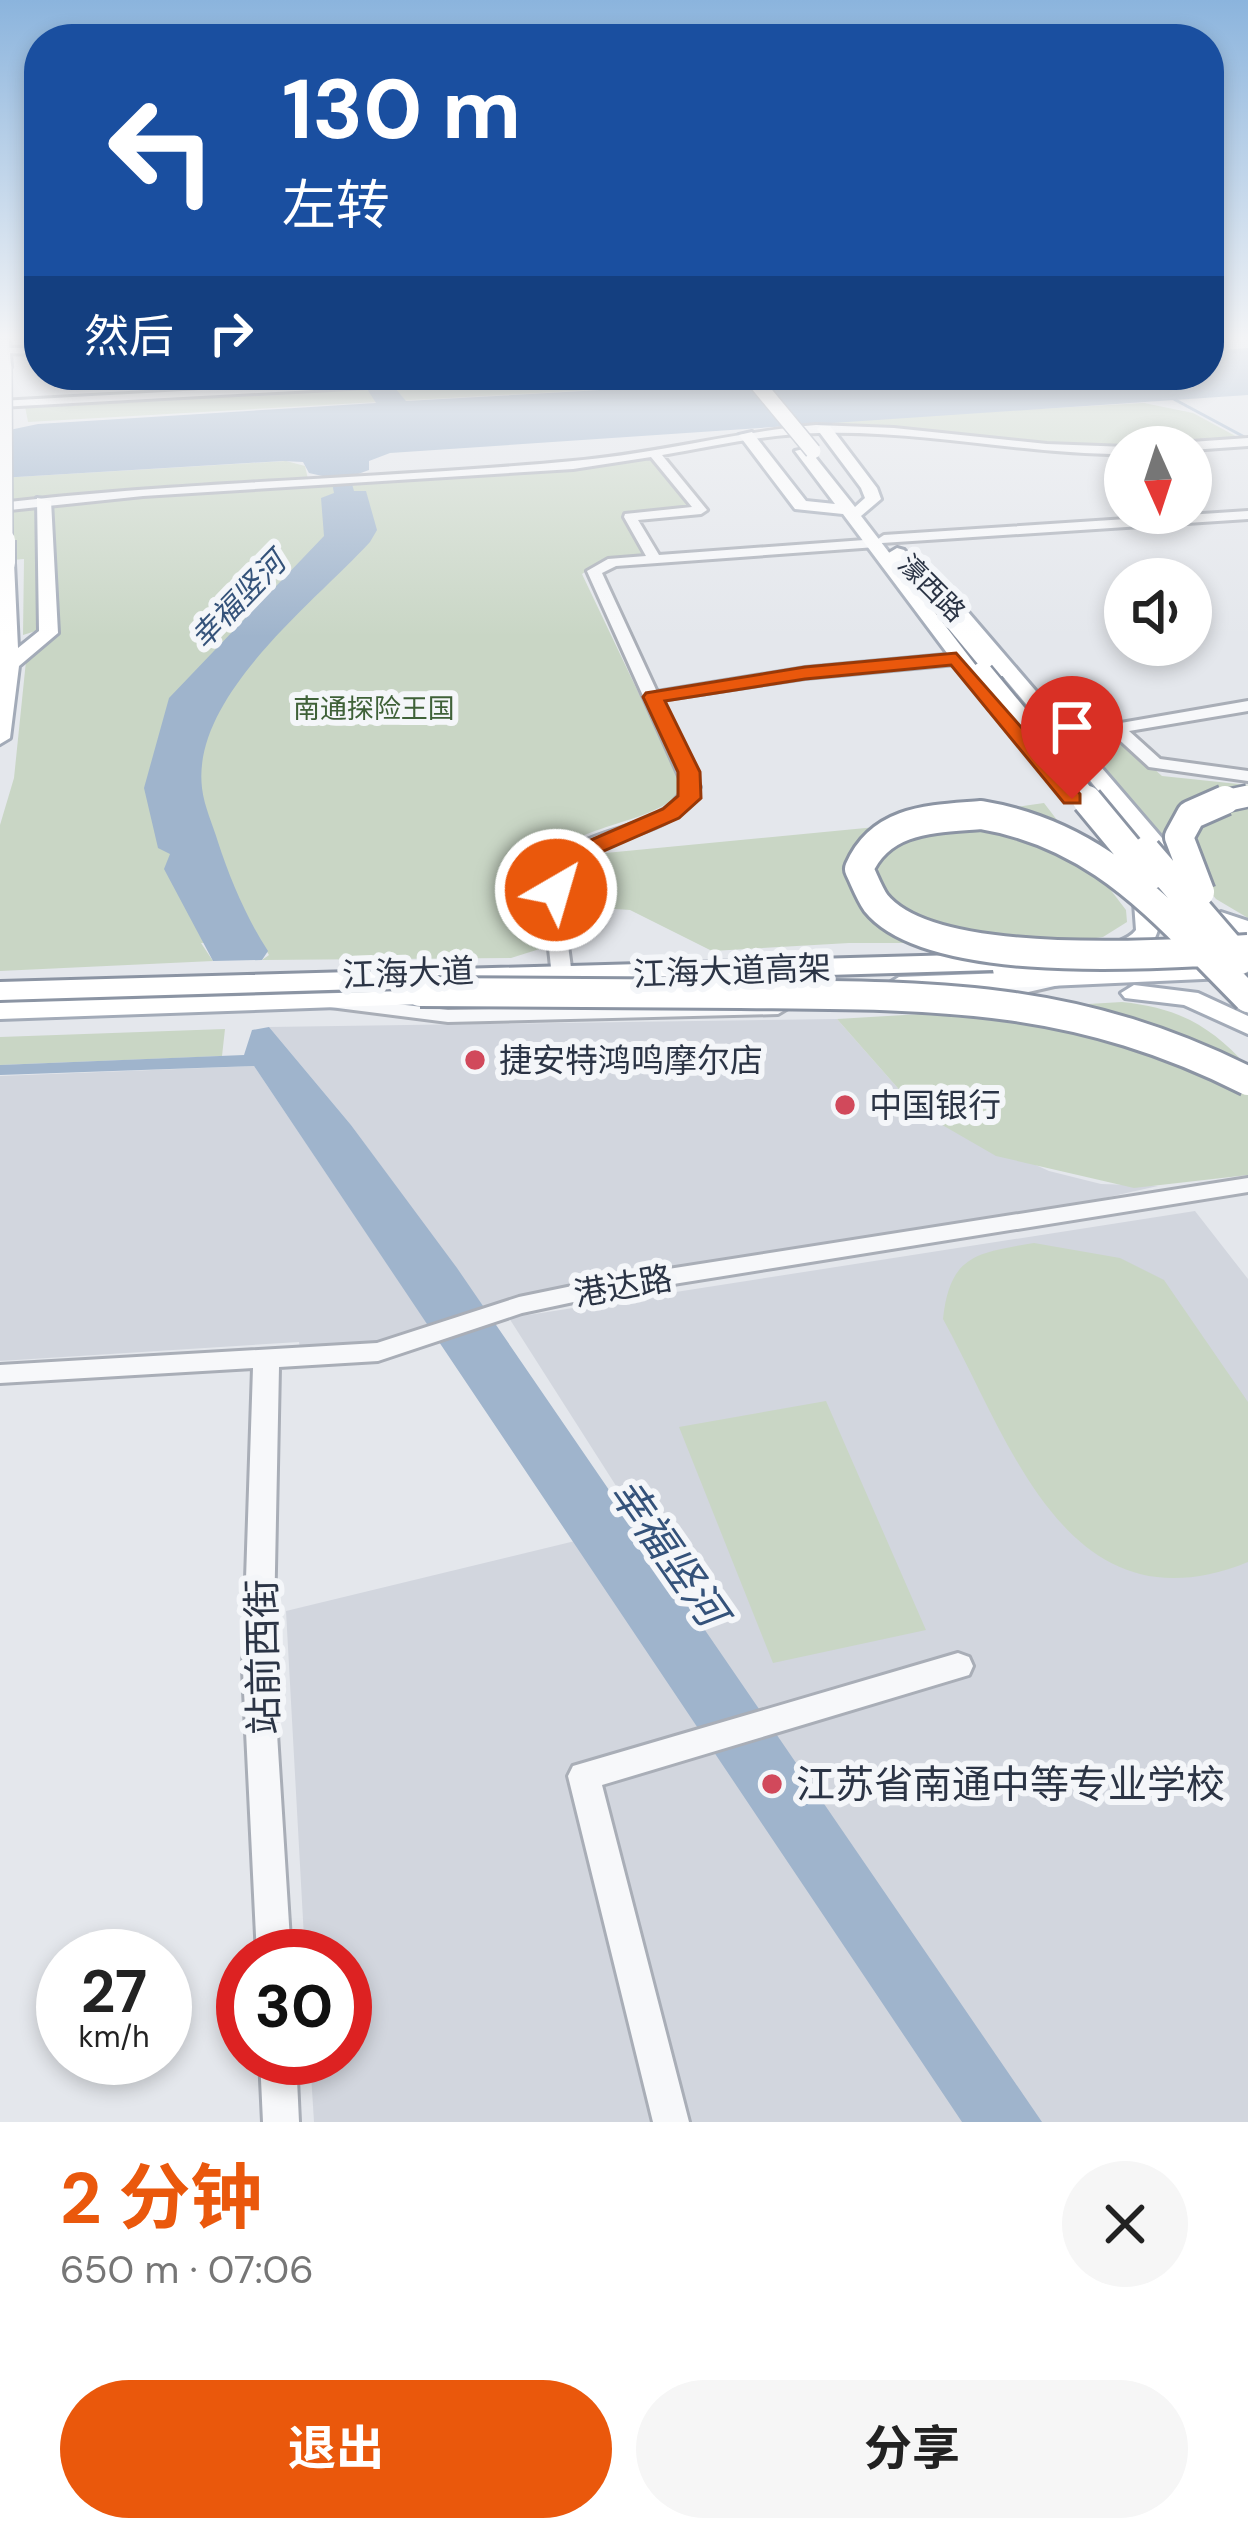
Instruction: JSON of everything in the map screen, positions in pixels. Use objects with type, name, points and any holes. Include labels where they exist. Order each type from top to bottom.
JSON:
[{"type":"highway","points":[[886,547],[1248,999]]},
{"type":"highway","points":[[989,672],[1247,952]]},
{"type":"highway","points":[[1247,952],[1201,893],[1174,843],[1194,812],[1248,796]]},
{"type":"highway","points":[[1152,956],[960,944],[889,915],[871,899],[859,869],[864,855],[885,834],[923,820],[986,815],[1038,825],[1108,859],[1248,999]]},
{"type":"highway","name":"江海大道高架","points":[[0,988],[1247,952]]},
{"type":"highway","name":"江海大道高架","points":[[0,1007],[1247,952]]},
{"type":"highway","points":[[420,992],[956,996],[1078,1016],[1188,1051],[1248,1081]]},
{"type":"main road","points":[[0,739],[9,664],[4,439]]},
{"type":"main road","points":[[750,439],[801,506],[855,510],[873,499],[832,439]]},
{"type":"main road","name":"濠西路","points":[[798,439],[886,547],[950,602],[1247,952]]},
{"type":"main road","points":[[9,664],[40,643],[50,627],[43,501]]},
{"type":"main road","name":"濠西路","points":[[886,547],[910,600],[956,659],[1145,889],[1218,974],[1248,999]]},
{"type":"main road","points":[[7,638],[30,640],[50,627]]},
{"type":"main road","points":[[1115,952],[1141,945],[1150,934],[1153,913],[1145,889]]},
{"type":"main road","name":"江海大道","points":[[0,988],[1195,947],[1247,952]]},
{"type":"main road","name":"江海大道","points":[[0,1007],[1218,974],[1247,952]]},
{"type":"main road","points":[[896,986],[1189,998],[1248,1026]]},
{"type":"street","points":[[0,507],[584,464],[726,439]]},
{"type":"street","points":[[966,439],[1050,450],[1104,451]]},
{"type":"street","points":[[1237,442],[1248,453]]},
{"type":"street","points":[[654,453],[701,510],[630,517],[654,558]]},
{"type":"street","points":[[561,968],[556,890],[561,870],[584,849],[671,813],[689,798],[689,772],[593,579],[600,565],[886,547],[1248,515]]},
{"type":"street","points":[[653,697],[805,673],[956,659]]},
{"type":"street","points":[[1064,738],[1248,706]]},
{"type":"street","points":[[1117,729],[1155,763],[1168,768],[1248,776]]},
{"type":"street","points":[[323,1001],[448,1016],[886,1005],[1020,992],[1052,981]]},
{"type":"street","name":"港达路","points":[[0,1374],[378,1352],[611,1286],[1248,1185]]},
{"type":"street","name":"站前西街","points":[[266,1358],[258,1670],[272,1929]]},
{"type":"street","points":[[671,2122],[584,1776],[958,1666]]},
{"type":"street","points":[[279,2085],[280,2122]]},
{"type":"shaded area","points":[[837,1019],[918,1111],[1049,1171],[1101,1184],[1158,1186],[1019,1217],[485,1309],[351,1125],[269,1027]]},
{"type":"shaded area","points":[[254,1066],[431,1329],[377,1345],[300,1349],[299,1342],[0,1361],[0,1076]]},
{"type":"shaded area","name":"江苏省南通中等专业学校","points":[[1195,1211],[1248,1279],[1248,2122],[314,2122],[312,2085],[372,2085],[372,1929],[304,1929],[286,1611],[641,1525],[509,1318]]},
{"type":"green space","points":[[958,439],[1104,439],[1104,447],[1071,449]]},
{"type":"green space","name":"南通探险王国","points":[[645,459],[659,464],[694,509],[625,516],[646,556],[602,560],[582,574],[679,778],[678,794],[663,806],[580,837],[549,862],[541,889],[546,947],[511,958],[262,960],[269,955],[259,939],[201,943],[213,961],[0,971],[0,825],[14,778],[26,661],[48,641],[49,505]]},
{"type":"green space","points":[[286,461],[305,466],[308,479],[0,504],[0,478]]},
{"type":"green space","points":[[35,508],[42,629],[23,635],[24,559],[0,561],[0,510]]},
{"type":"green space","points":[[1112,740],[1126,744],[1162,776],[1248,785],[1248,918],[1216,899],[1091,751],[1090,744]]},
{"type":"green space","points":[[1044,803],[1126,910],[1127,922],[1103,937],[1061,943],[849,943],[712,951],[630,910],[572,906],[571,875],[595,854],[876,827]]},
{"type":"green space","points":[[1122,1002],[1192,1021],[1248,1067],[1248,1175],[1134,1188],[996,1156],[918,1111],[837,1019]]},
{"type":"green space","points":[[225,1029],[222,1056],[0,1065],[0,1037]]},
{"type":"green space","points":[[1034,1243],[1120,1258],[1164,1280],[1248,1402],[1248,1562],[1186,1578],[1134,1572],[1090,1550],[1054,1514],[1022,1470],[943,1319],[952,1282],[969,1261]]},
{"type":"green space","points":[[826,1401],[926,1630],[773,1663],[679,1427]]},
{"type":"water","points":[[0,439],[597,439],[390,453],[369,461],[369,470],[350,477],[354,491],[366,491],[377,530],[261,653],[216,719],[204,754],[205,802],[234,884],[268,951],[262,960],[213,961],[164,869],[170,854],[158,848],[144,788],[169,698],[324,536],[321,498],[334,493],[331,478],[309,473],[303,462],[283,461],[0,478]]},
{"type":"water","points":[[269,1027],[351,1125],[457,1268],[1042,2122],[962,2122],[254,1066],[0,1075],[0,1065],[244,1055],[252,1030]]},
{"type":"place","name":"捷安特鸿鸣摩尔店","points":[[475,1060]]},
{"type":"place","name":"中国银行","points":[[845,1105]]},
{"type":"place","name":"江苏省南通中等专业学校","points":[[772,1784]]},
{"type":"route","points":[[556,890],[561,870],[571,857],[603,839],[653,822],[689,798],[689,772],[653,697],[805,673],[956,659],[1072,799]]},
{"type":"water label","name":"幸福竖河","points":[[238,600]]},
{"type":"water label","name":"幸福竖河","points":[[668,1552]]}]
